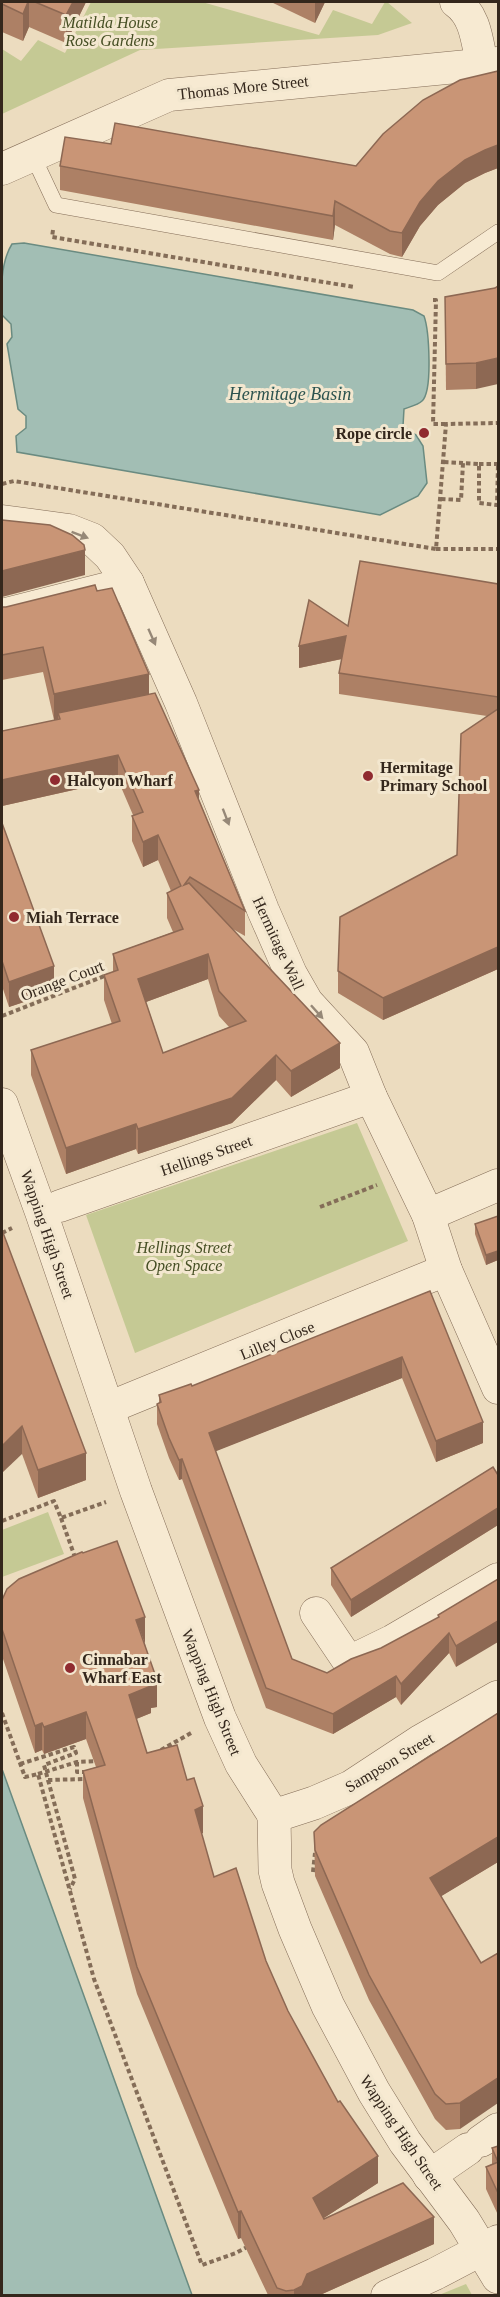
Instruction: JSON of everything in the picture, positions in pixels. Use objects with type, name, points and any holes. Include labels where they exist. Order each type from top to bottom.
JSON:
[{"type":"street","points":[[456,2],[465,9],[472,20],[490,63]]},
{"type":"street","name":"Thomas More Street","points":[[2,169],[169,95],[490,63]]},
{"type":"street","name":"Hermitage Wall","points":[[2,521],[69,530],[92,539],[110,556],[128,583],[172,705],[291,974],[307,1002],[353,1052],[371,1097],[428,1215]]},
{"type":"street","points":[[2,615],[128,583]]},
{"type":"street","name":"Hellings Street","points":[[50,1209],[371,1097]]},
{"type":"street","name":"Wapping High Street","points":[[2,1104],[50,1209],[108,1408],[136,1491],[220,1718],[242,1764],[274,1816],[275,1870],[309,1964],[364,2075],[405,2142],[429,2175],[464,2221],[490,2245],[498,2277]]},
{"type":"street","points":[[498,1185],[428,1215],[446,1270],[498,1388]]},
{"type":"street","name":"Lilley Close","points":[[108,1408],[446,1270]]},
{"type":"street","points":[[315,1613],[349,1662],[392,1641],[498,1579]]},
{"type":"street","name":"Sampson Street","points":[[274,1816],[314,1803],[351,1786],[421,1741],[498,1697]]},
{"type":"street","points":[[429,2175],[482,2140]]},
{"type":"street","points":[[387,2295],[435,2274],[490,2245]]},
{"type":"lane","points":[[32,154],[56,205],[438,273],[498,232]]},
{"type":"path","points":[[56,205],[52,237],[355,287]]},
{"type":"path","points":[[425,298],[436,300],[433,424],[498,423]]},
{"type":"path","points":[[436,549],[446,424]]},
{"type":"path","points":[[444,462],[498,465],[497,505],[479,503],[479,464]]},
{"type":"path","points":[[441,499],[461,501],[463,463]]},
{"type":"path","points":[[2,484],[14,482],[436,549],[498,549]]},
{"type":"path","name":"Orange Court","points":[[2,1016],[110,974]]},
{"type":"path","points":[[320,1207],[383,1182]]},
{"type":"path","points":[[2,1521],[54,1501],[78,1565]]},
{"type":"path","points":[[61,1518],[93,1507]]},
{"type":"path","points":[[2,1713],[25,1777],[77,1762],[105,1761]]},
{"type":"path","points":[[155,1753],[220,1718]]},
{"type":"path","points":[[20,1764],[74,1747],[76,1753],[44,1765],[75,1879],[70,1891]]},
{"type":"path","points":[[77,1762],[77,1772],[95,1772]]},
{"type":"path","points":[[38,1774],[94,1979],[202,2265],[237,2253],[257,2242]]},
{"type":"path","points":[[48,1780],[93,1778]]},
{"type":"green space","name":"Matilda House Rose Gardens","points":[[91,2],[202,2],[319,35],[333,10],[372,24],[387,2],[412,23],[378,35],[140,50],[2,114],[2,49],[21,61],[38,40],[65,53]]},
{"type":"green space","name":"Hellings Street Open Space","points":[[357,1123],[408,1241],[135,1353],[86,1215]]},
{"type":"green space","points":[[48,1512],[64,1554],[2,1577],[2,1530]]},
{"type":"green space","points":[[466,2284],[472,2295],[439,2295]]},
{"type":"water","name":"Hermitage Basin","points":[[24,243],[413,310],[424,316],[428,346],[428,385],[422,401],[404,409],[403,426],[416,435],[423,446],[427,483],[418,496],[380,515],[17,452],[16,436],[26,428],[26,416],[18,409],[7,344],[12,337],[11,324],[2,315],[2,287],[5,260],[12,244]]},
{"type":"water","points":[[2,1769],[192,2295],[2,2295]]},
{"type":"building","points":[[2,2],[28,2],[23,14]]},
{"type":"building","points":[[35,2],[73,2],[66,15]]},
{"type":"building","points":[[498,71],[498,145],[465,160],[438,181],[420,202],[402,233],[390,231],[335,201],[333,216],[60,166],[65,137],[111,144],[115,123],[356,166],[383,134],[423,100],[460,80]]},
{"type":"building","points":[[498,286],[498,358],[476,363],[446,364],[445,297]]},
{"type":"building","points":[[2,520],[50,525],[72,535],[84,545],[85,550],[2,571]]},
{"type":"building","points":[[360,561],[498,584],[498,697],[339,673],[346,636],[299,646],[309,600],[348,626]]},
{"type":"building","points":[[95,585],[97,591],[112,588],[149,674],[54,694],[43,647],[2,655],[2,607]]},
{"type":"building","points":[[155,693],[199,790],[195,791],[245,911],[190,877],[184,885],[189,883],[340,1043],[291,1071],[276,1055],[232,1098],[138,1129],[136,1124],[66,1148],[31,1050],[120,1021],[104,975],[118,970],[113,954],[183,929],[167,893],[181,886],[158,835],[143,842],[132,816],[143,812],[118,755],[2,780],[2,731],[60,719],[58,713]],"holes":[[[208,954],[219,991],[246,1021],[163,1053],[138,979]]]},
{"type":"building","points":[[498,709],[498,947],[383,998],[338,971],[340,917],[457,855],[461,734]]},
{"type":"building","name":"Miah Terrace","points":[[2,823],[54,966],[9,982],[2,961]]},
{"type":"building","points":[[498,1216],[498,1251],[486,1255],[475,1224]]},
{"type":"building","points":[[2,1230],[86,1453],[38,1470],[22,1426],[2,1446]]},
{"type":"building","points":[[430,1291],[483,1422],[436,1441],[402,1357],[209,1433],[292,1659],[327,1673],[439,1617],[438,1615],[498,1579],[498,1621],[456,1646],[449,1633],[401,1684],[396,1676],[333,1714],[266,1688],[182,1459],[179,1460],[169,1438],[157,1404],[161,1402],[159,1395],[191,1384],[192,1386]]},
{"type":"building","points":[[493,1467],[498,1475],[498,1508],[351,1600],[331,1568]]},
{"type":"building","points":[[117,1541],[145,1617],[136,1620],[157,1680],[150,1682],[151,1686],[129,1695],[147,1753],[177,1745],[187,1780],[194,1778],[203,1806],[195,1810],[214,1877],[236,1868],[266,1961],[288,2011],[338,2102],[340,2101],[378,2156],[313,2198],[324,2219],[403,2183],[434,2217],[307,2274],[302,2286],[294,2290],[286,2291],[277,2288],[241,2211],[238,2212],[137,1967],[83,1771],[105,1765],[86,1712],[44,1727],[42,1723],[35,1726],[2,1629],[2,1600],[7,1589],[19,1579],[82,1552]]},
{"type":"building","points":[[498,1713],[498,1837],[430,1878],[481,1963],[498,1953],[498,2078],[460,2103],[446,2104],[435,2094],[369,1975],[315,1850],[314,1832],[321,1825]]},
{"type":"building","points":[[498,2146],[498,2162],[492,2148]]},
{"type":"building","points":[[498,2162],[498,2193],[486,2167]]},
{"type":"place","name":"Rope circle","points":[[424,433]]},
{"type":"place","name":"Hermitage Primary School","points":[[368,776]]},
{"type":"place","name":"Halcyon Wharf","points":[[55,780]]},
{"type":"place","name":"Miah Terrace","points":[[14,917]]},
{"type":"place","name":"Cinnabar Wharf East","points":[[70,1668]]}]
